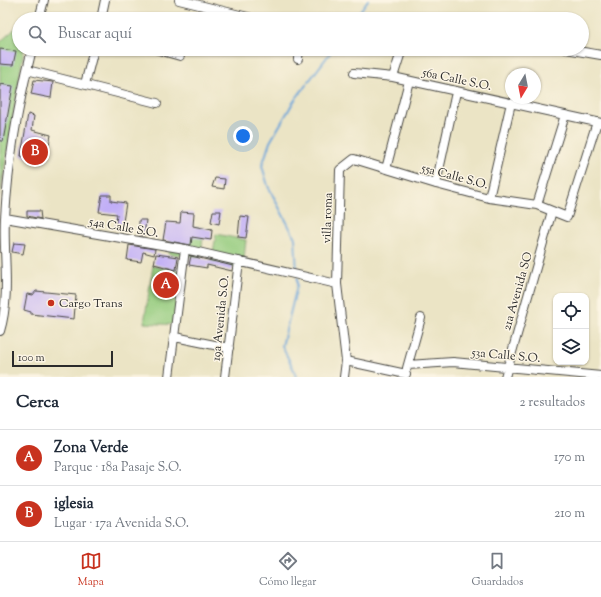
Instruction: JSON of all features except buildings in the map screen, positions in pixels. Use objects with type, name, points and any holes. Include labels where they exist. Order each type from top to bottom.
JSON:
[{"type":"street","points":[[41,12],[44,0]]},
{"type":"street","points":[[102,12],[105,0]]},
{"type":"street","points":[[179,0],[228,12]]},
{"type":"street","points":[[589,53],[601,55]]},
{"type":"street","points":[[0,331],[4,308],[5,218],[10,161],[30,56]]},
{"type":"street","points":[[85,84],[92,56]]},
{"type":"street","points":[[393,78],[400,56]]},
{"type":"street","points":[[27,70],[157,103]]},
{"type":"street","name":"56a Calle S.O.","points":[[354,73],[409,81],[505,102]]},
{"type":"street","points":[[386,169],[409,81]]},
{"type":"street","points":[[436,184],[456,92]]},
{"type":"street","points":[[489,198],[510,104]]},
{"type":"street","name":"56a Calle S.O.","points":[[515,104],[599,122]]},
{"type":"street","points":[[537,205],[565,115]]},
{"type":"street","name":"55a Calle S.O.","points":[[354,159],[436,184],[489,198],[537,205],[567,217],[599,122]]},
{"type":"street","name":"villa roma","points":[[344,377],[346,361],[337,284],[340,170],[354,159]]},
{"type":"street","name":"21a Avenida SO","points":[[505,377],[552,211]]},
{"type":"street","name":"54a Calle S.O.","points":[[5,218],[186,249],[238,261]]},
{"type":"street","points":[[169,377],[186,249]]},
{"type":"street","points":[[238,261],[337,284]]},
{"type":"street","name":"19a Avenida S.O.","points":[[225,377],[238,261]]},
{"type":"street","points":[[406,372],[421,318]]},
{"type":"street","points":[[175,337],[229,348]]},
{"type":"street","name":"53a Calle S.O.","points":[[346,361],[406,372],[453,362],[601,376]]},
{"type":"green space","points":[[12,31],[12,56],[23,56],[0,195],[0,42]]},
{"type":"green space","points":[[174,223],[204,228],[201,257],[169,254]]},
{"type":"green space","points":[[216,234],[246,240],[243,268],[211,266]]},
{"type":"green space","points":[[153,266],[183,272],[176,325],[144,323]]},
{"type":"waterway","points":[[359,12],[368,0]]},
{"type":"waterway","points":[[297,273],[295,238],[268,186],[262,166],[270,142],[294,101],[328,56]]},
{"type":"waterway","points":[[296,377],[282,346],[297,286],[297,278]]},
{"type":"place","name":"iglesia","points":[[35,152]]},
{"type":"place","name":"Zona Verde","points":[[166,285]]},
{"type":"place","name":"Cargo Trans","points":[[51,303]]}]
